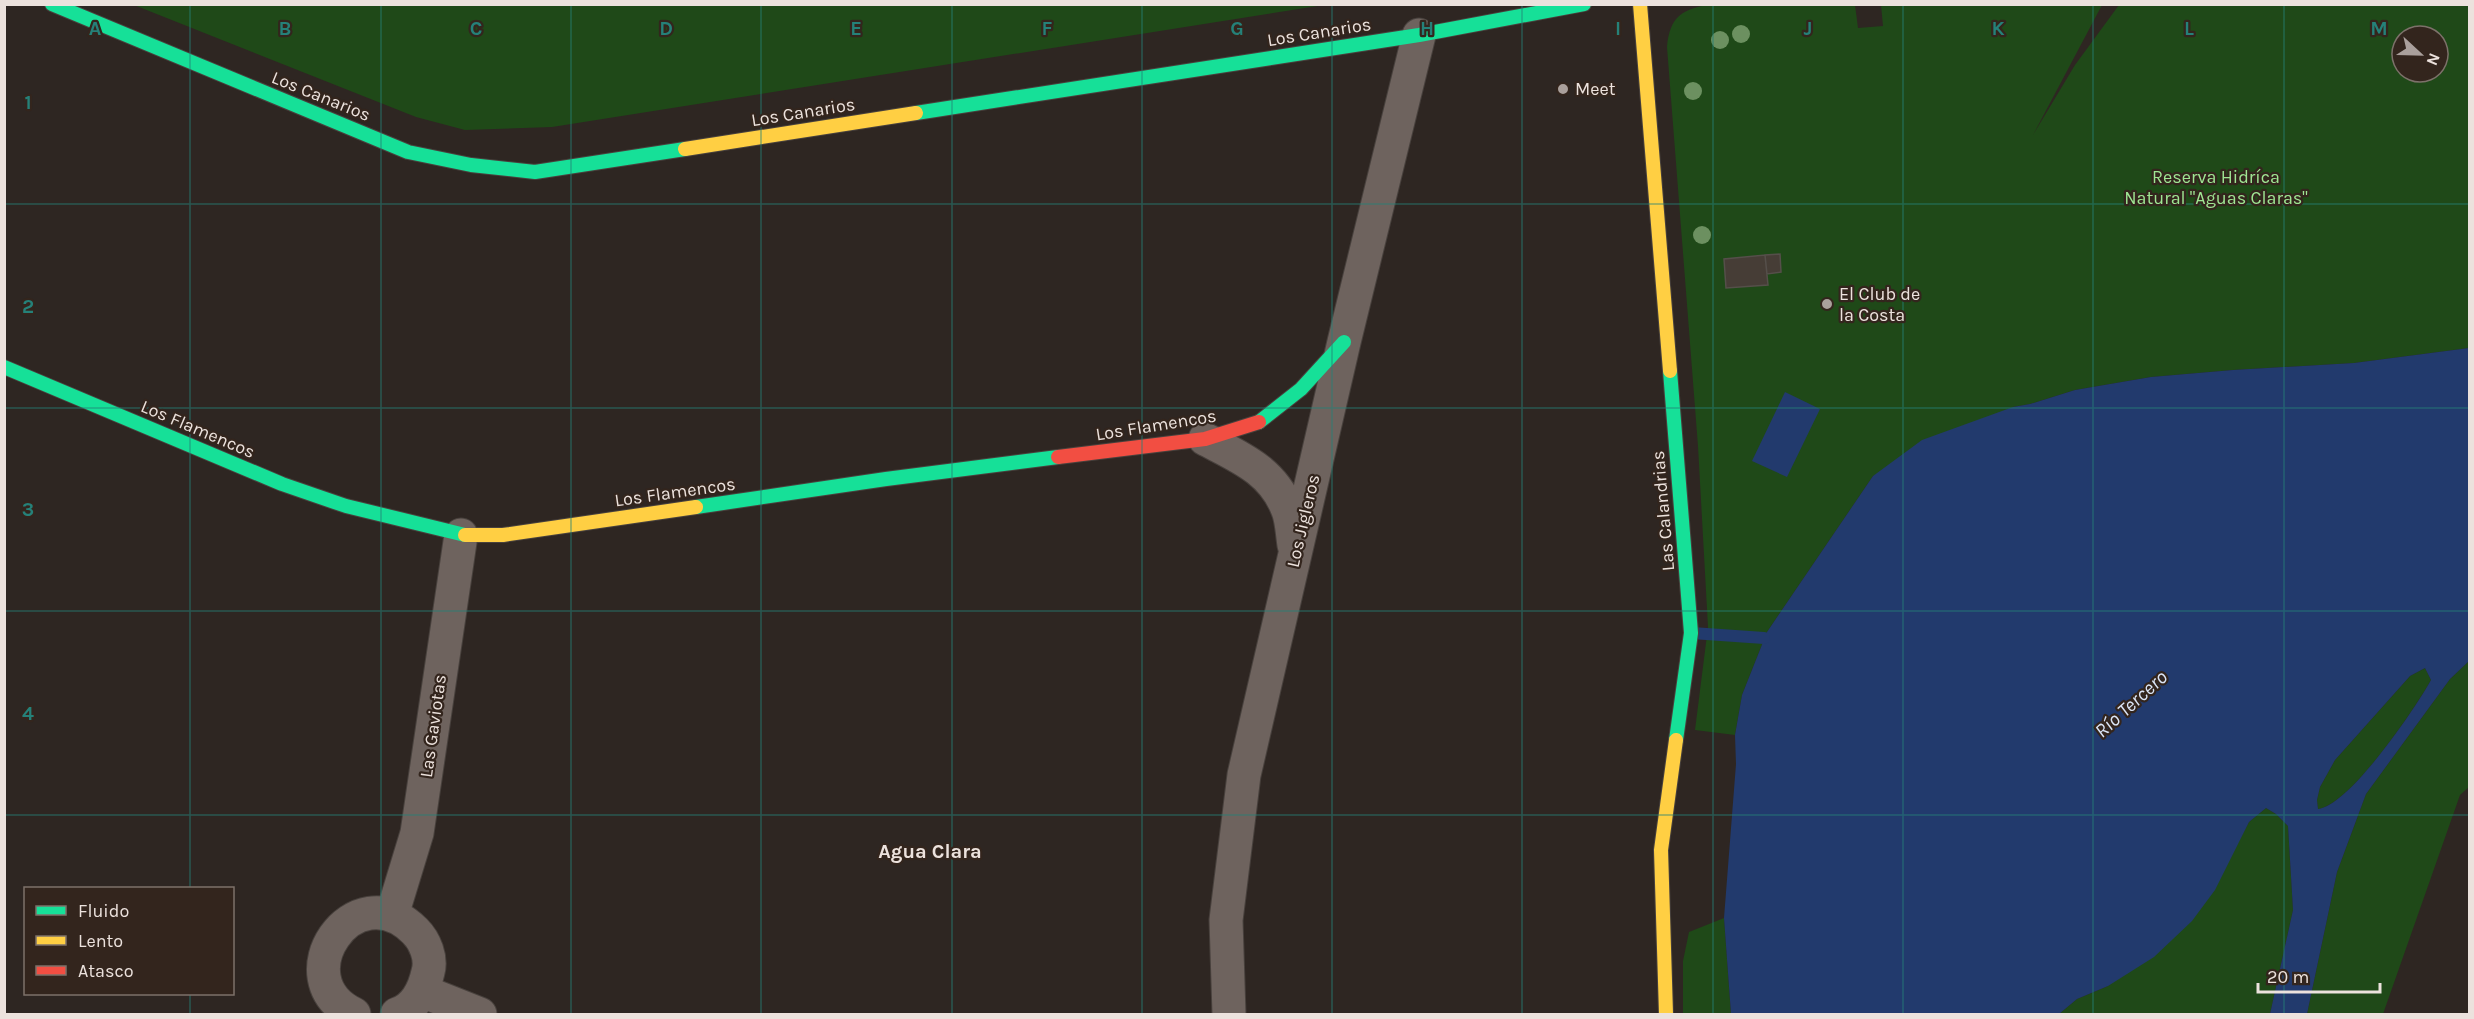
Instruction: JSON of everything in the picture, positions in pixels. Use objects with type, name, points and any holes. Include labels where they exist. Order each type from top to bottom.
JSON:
[{"type":"street","name":"Los Canarios","points":[[52,4],[408,152],[457,165],[535,172],[1419,34],[1584,4]]},
{"type":"street","name":"Las Calandrias","points":[[1640,4],[1690,633],[1661,850],[1666,1014]]},
{"type":"street","name":"Los Jigleros","points":[[1229,1014],[1226,920],[1244,775],[1344,342],[1419,34]]},
{"type":"street","name":"Los Flamencos","points":[[4,367],[282,484],[346,506],[461,535],[503,535],[886,479],[1205,440],[1256,424],[1301,389],[1344,342]]},
{"type":"street","points":[[1205,440],[1253,464],[1275,484],[1288,510],[1295,553]]},
{"type":"street","name":"Las Gaviotas","points":[[392,915],[417,833],[461,535]]},
{"type":"street","points":[[335,1008],[323,972],[324,954],[331,938],[342,925],[357,916],[375,913],[392,915],[407,923],[420,935],[427,951],[430,968],[422,992],[416,1001],[397,1014]]},
{"type":"street","points":[[422,992],[480,1014]]},
{"type":"green space","name":"Reserva Hidríca Natural \"Aguas Claras\"","points":[[1712,4],[1855,5],[1858,28],[1883,26],[1881,5],[2102,5],[2033,135],[2075,65],[2119,5],[2469,5],[2469,348],[2354,363],[2151,377],[2075,390],[2013,407],[1873,476],[1767,632],[1742,695],[1735,735],[1695,730],[1708,627],[1698,446],[1667,47],[1675,21],[1693,8]]},
{"type":"green space","points":[[134,5],[1324,5],[552,127],[465,130],[416,117]]},
{"type":"green space","points":[[2469,661],[2469,787],[2460,795],[2383,1014],[2307,1014],[2337,872],[2366,794],[2450,679]]},
{"type":"green space","points":[[2425,668],[2431,680],[2396,733],[2347,791],[2331,804],[2318,809],[2317,800],[2320,787],[2335,760],[2410,676]]},
{"type":"green space","points":[[2266,808],[2288,826],[2293,910],[2270,1014],[2059,1014],[2077,999],[2108,986],[2236,846],[2249,822]]},
{"type":"green space","points":[[1724,918],[1731,1014],[1683,1014],[1683,961],[1689,932]]},
{"type":"water","name":"Río Tercero","points":[[2469,348],[2469,661],[2450,679],[2366,794],[2337,872],[2307,1014],[2270,1014],[2293,910],[2288,826],[2266,808],[2249,822],[2215,890],[2192,921],[2154,957],[2108,986],[2077,999],[2059,1014],[1731,1014],[1724,918],[1736,764],[1735,735],[1742,695],[1767,632],[1873,476],[1922,440],[2013,407],[2075,390],[2151,377],[2354,363]],"holes":[[[2425,668],[2431,680],[2396,733],[2363,775],[2331,804],[2318,809],[2317,800],[2320,787],[2335,760],[2410,676]]]},
{"type":"water","points":[[1785,392],[1820,409],[1787,477],[1752,461]]},
{"type":"building","points":[[1780,254],[1781,272],[1767,274],[1765,255]]},
{"type":"building","points":[[1765,255],[1768,285],[1726,288],[1724,259]]},
{"type":"waterway","points":[[1692,633],[1764,638]]},
{"type":"traffic: fast","points":[[52,4],[408,152],[471,165],[535,172],[685,149]]},
{"type":"traffic: fast","points":[[916,113],[1419,35],[1584,4]]},
{"type":"traffic: fast","points":[[1259,422],[1301,389],[1344,342]]},
{"type":"traffic: fast","points":[[4,367],[282,484],[346,506],[465,535]]},
{"type":"traffic: fast","points":[[1670,371],[1691,633],[1676,740]]},
{"type":"traffic: fast","points":[[696,507],[1058,457]]},
{"type":"traffic: slow","points":[[1640,4],[1670,371]]},
{"type":"traffic: slow","points":[[685,149],[916,113]]},
{"type":"traffic: slow","points":[[465,535],[503,535],[696,507]]},
{"type":"traffic: slow","points":[[1666,1014],[1661,850],[1676,740]]},
{"type":"traffic: jam","points":[[1058,457],[1205,439],[1259,422]]},
{"type":"place","name":"Meet","points":[[1563,89]]},
{"type":"place","name":"El Club de la Costa","points":[[1827,304]]},
{"type":"district","name":"Agua Clara","points":[[930,851]]}]
